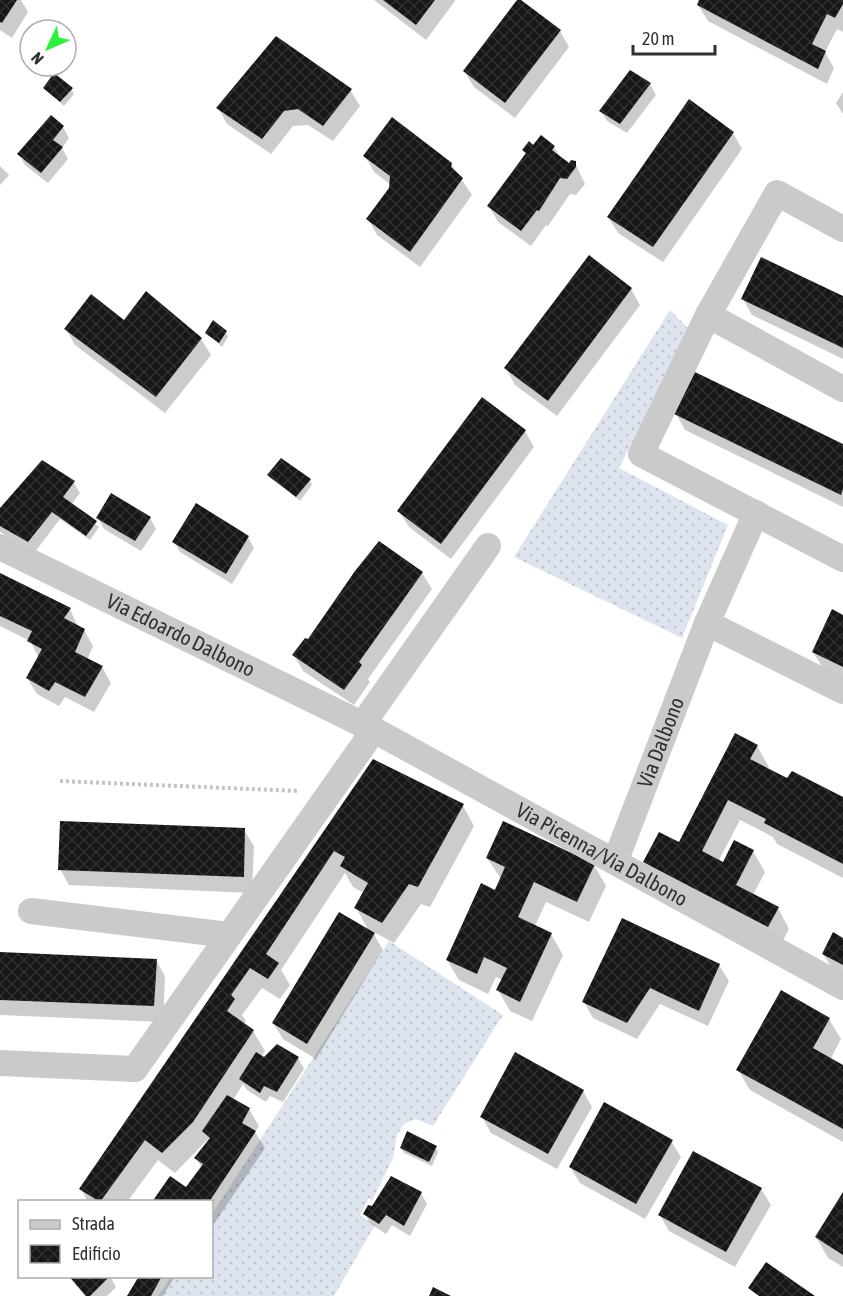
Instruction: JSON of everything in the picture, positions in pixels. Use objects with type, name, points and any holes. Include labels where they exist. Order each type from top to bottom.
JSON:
[{"type":"street","points":[[843,229],[777,193],[708,315],[641,454],[843,559]]},
{"type":"street","points":[[708,315],[843,389]]},
{"type":"street","name":"Via Dalbono","points":[[615,862],[707,623],[756,513]]},
{"type":"street","points":[[0,1063],[135,1069],[330,792],[368,727],[488,546]]},
{"type":"street","name":"Via Edoardo Dalbono","points":[[0,547],[368,727]]},
{"type":"street","points":[[707,623],[843,691]]},
{"type":"street","name":"Via Picenna/Via Dalbono","points":[[368,727],[843,987]]},
{"type":"street","points":[[31,911],[229,935]]},
{"type":"path","points":[[60,781],[330,792]]},
{"type":"shaded area","points":[[670,310],[689,329],[619,468],[728,525],[682,638],[514,557]]},
{"type":"shaded area","points":[[389,941],[503,1015],[433,1126],[416,1119],[404,1124],[397,1135],[393,1158],[372,1201],[369,1198],[360,1215],[375,1225],[334,1296],[158,1296],[170,1278],[213,1278],[213,1212]]},
{"type":"building","points":[[0,0],[17,0],[2,23],[0,22]]},
{"type":"building","points":[[383,0],[435,0],[416,25]]},
{"type":"building","points":[[517,0],[521,0],[561,30],[505,103],[463,71]]},
{"type":"building","points":[[699,0],[843,0],[843,4],[835,18],[827,14],[812,44],[826,51],[818,69],[697,5]]},
{"type":"building","points":[[276,36],[352,89],[323,126],[298,109],[284,111],[262,139],[216,108]]},
{"type":"building","points":[[630,70],[651,83],[620,124],[599,111]]},
{"type":"building","points":[[50,78],[60,78],[73,88],[60,102],[43,88]]},
{"type":"building","points":[[689,99],[734,132],[653,247],[607,217]]},
{"type":"building","points":[[51,115],[64,126],[53,140],[63,147],[41,173],[17,154]]},
{"type":"building","points":[[392,117],[452,163],[451,167],[463,178],[410,252],[366,219],[389,188],[390,176],[363,156]]},
{"type":"building","points":[[541,135],[555,146],[552,150],[569,163],[571,160],[576,161],[576,167],[567,179],[560,178],[539,211],[537,210],[521,231],[487,206],[526,153],[522,150],[529,141],[533,145]]},
{"type":"building","points":[[589,255],[632,288],[548,401],[504,368]]},
{"type":"building","points":[[761,257],[843,296],[843,348],[741,299]]},
{"type":"building","points":[[146,291],[202,338],[156,397],[64,329],[91,294],[124,320]]},
{"type":"building","points":[[213,320],[227,331],[219,343],[205,333]]},
{"type":"building","points":[[695,372],[843,444],[841,495],[674,414]]},
{"type":"building","points":[[482,397],[526,430],[441,544],[397,511]]},
{"type":"building","points":[[281,458],[311,479],[296,497],[267,475]]},
{"type":"building","points":[[42,460],[75,481],[63,497],[97,521],[86,536],[52,512],[28,542],[0,526],[0,508]]},
{"type":"building","points":[[111,493],[151,517],[135,541],[96,518]]},
{"type":"building","points":[[196,503],[249,536],[226,574],[172,542]]},
{"type":"building","points":[[379,541],[423,572],[359,662],[362,665],[344,690],[292,655],[305,638],[308,639],[355,571]]},
{"type":"building","points":[[0,573],[71,608],[64,618],[85,629],[75,652],[103,666],[85,697],[55,682],[49,691],[26,678],[42,649],[27,641],[32,631],[0,616]]},
{"type":"building","points":[[832,609],[843,615],[843,667],[812,652]]},
{"type":"building","points":[[735,733],[758,745],[750,759],[787,778],[792,771],[843,797],[843,864],[764,823],[766,819],[728,800],[702,851],[723,862],[734,840],[754,850],[736,885],[779,907],[768,927],[643,862],[659,832],[679,842]]},
{"type":"building","points":[[373,759],[464,804],[418,887],[409,884],[382,923],[354,908],[368,883],[340,866],[345,857],[334,851],[266,954],[279,963],[268,979],[250,968],[231,995],[235,999],[227,1011],[254,1030],[193,1122],[162,1153],[145,1140],[101,1200],[97,1200],[79,1189]]},
{"type":"building","points":[[60,821],[245,828],[244,877],[58,870]]},
{"type":"building","points":[[503,821],[595,864],[577,902],[534,882],[518,917],[552,933],[520,1002],[496,990],[507,968],[484,957],[477,974],[446,960],[481,883],[495,890],[505,867],[486,858]]},
{"type":"building","points":[[339,912],[375,933],[307,1044],[272,1023]]},
{"type":"building","points":[[622,918],[720,964],[699,1011],[650,988],[627,1023],[582,1002]]},
{"type":"building","points":[[833,932],[843,938],[843,965],[822,954]]},
{"type":"building","points":[[0,952],[157,959],[154,1006],[0,1000]]},
{"type":"building","points":[[781,990],[830,1018],[813,1048],[843,1065],[843,1129],[736,1070]]},
{"type":"building","points":[[277,1044],[299,1057],[277,1092],[264,1086],[260,1093],[239,1079],[256,1052],[264,1057]]},
{"type":"building","points":[[515,1052],[584,1090],[548,1154],[480,1117]]},
{"type":"building","points":[[227,1095],[250,1108],[242,1123],[256,1131],[210,1200],[153,1200],[170,1176],[186,1187],[203,1164],[194,1158],[210,1138],[202,1131]]},
{"type":"building","points":[[604,1102],[673,1140],[636,1204],[569,1167]]},
{"type":"building","points":[[407,1131],[437,1146],[429,1162],[400,1148]]},
{"type":"building","points":[[693,1151],[762,1188],[726,1252],[658,1215]]},
{"type":"building","points":[[391,1176],[422,1192],[404,1226],[386,1215],[379,1224],[363,1214],[368,1205],[372,1206]]},
{"type":"building","points":[[843,1192],[843,1255],[815,1237]]},
{"type":"building","points":[[766,1262],[815,1296],[759,1296],[748,1288]]},
{"type":"building","points":[[71,1278],[108,1278],[90,1296],[86,1296]]},
{"type":"building","points":[[138,1278],[161,1278],[151,1296],[127,1296]]},
{"type":"building","points":[[433,1287],[451,1296],[429,1296]]}]
